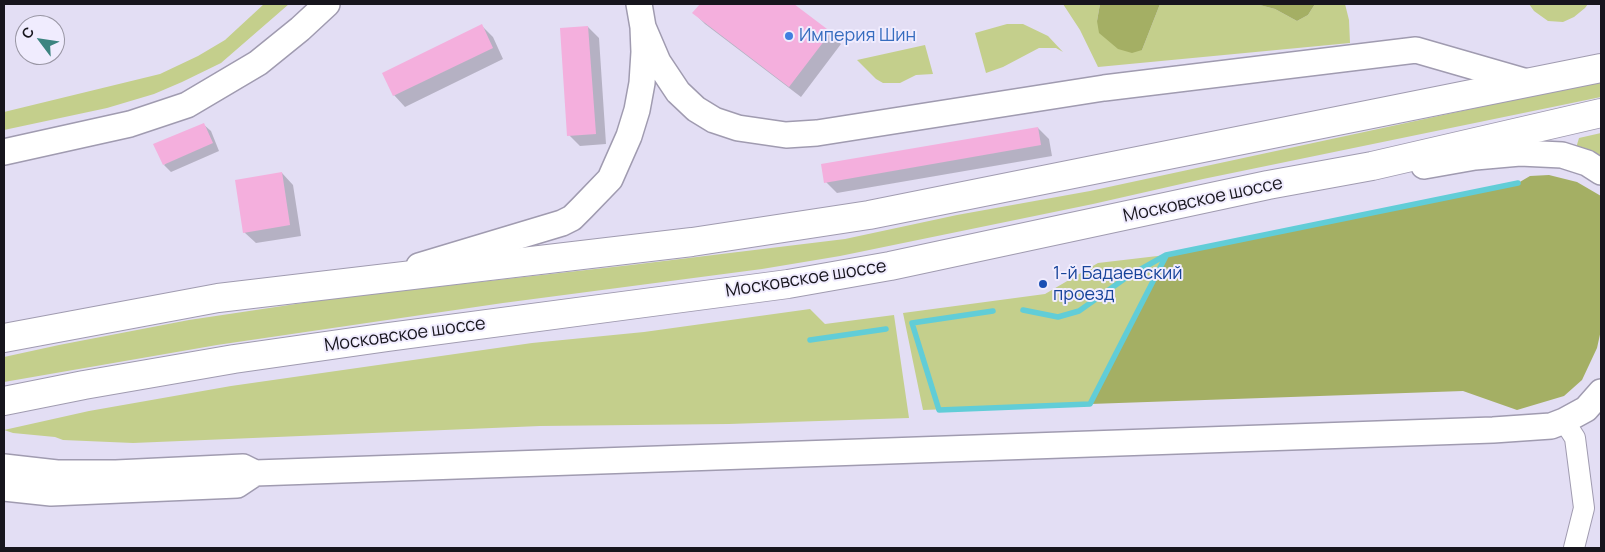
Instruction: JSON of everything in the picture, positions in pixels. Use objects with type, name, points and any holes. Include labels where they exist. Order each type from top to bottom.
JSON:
[{"type":"highway","points":[[4,338],[218,298],[380,277],[692,242],[870,215],[1601,68]]},
{"type":"highway","name":"Московское шоссе","points":[[4,401],[234,359],[788,284],[890,266],[1268,185],[1372,166],[1601,113]]},
{"type":"street","points":[[4,152],[130,124],[187,104],[258,62],[300,29],[327,4]]},
{"type":"street","points":[[641,16],[658,62],[678,92],[696,109],[714,120],[738,128],[786,135],[817,133],[1104,88],[1416,50],[1527,82]]},
{"type":"street","points":[[380,277],[562,223],[572,218],[592,200],[610,179],[629,136],[637,110],[642,83],[641,16]]},
{"type":"street","points":[[1372,166],[1421,167],[1474,157],[1520,153],[1562,155],[1588,163],[1601,172]]},
{"type":"street","points":[[4,467],[18,470],[67,473],[243,467],[255,473],[1493,430],[1550,426],[1564,422],[1586,409],[1601,392]]},
{"type":"street","points":[[1564,422],[1575,438],[1584,508],[1574,548]]},
{"type":"street","points":[[4,488],[51,492],[221,486],[237,485],[255,473]]},
{"type":"green space","points":[[264,4],[289,4],[221,63],[182,82],[154,94],[107,108],[4,130],[4,112],[160,74],[198,56],[225,40]]},
{"type":"green space","points":[[1063,4],[1100,4],[1097,21],[1142,50],[1160,4],[1256,4],[1275,9],[1297,21],[1308,15],[1315,4],[1345,4],[1349,20],[1350,43],[1098,67],[1080,30]]},
{"type":"green space","points":[[1100,4],[1160,4],[1142,50],[1132,53],[1118,49],[1099,33],[1097,21]]},
{"type":"green space","points":[[1256,4],[1315,4],[1308,15],[1297,21],[1275,9]]},
{"type":"green space","points":[[1529,4],[1588,4],[1574,17],[1563,22],[1548,21],[1534,11]]},
{"type":"green space","points":[[1007,24],[1023,24],[1048,36],[1063,52],[1056,48],[1039,48],[1003,67],[986,73],[975,33]]},
{"type":"green space","points":[[925,45],[933,74],[916,75],[900,83],[883,83],[876,79],[857,60]]},
{"type":"green space","points":[[1601,81],[1601,97],[840,256],[762,269],[503,303],[217,345],[4,382],[4,357],[189,320],[336,298],[845,239],[957,215],[1090,191]]},
{"type":"green space","points":[[1601,133],[1601,162],[1576,148],[1579,138]]},
{"type":"green space","points":[[1549,175],[1577,182],[1601,196],[1601,330],[1597,348],[1582,380],[1564,396],[1517,410],[1463,391],[1090,404],[1166,255],[1518,183],[1530,176]]},
{"type":"green space","points":[[1166,255],[1090,404],[923,410],[903,313],[1045,294],[1098,263]]},
{"type":"green space","points":[[810,309],[825,324],[894,315],[909,418],[729,424],[540,426],[133,443],[63,440],[55,437],[13,433],[4,430],[89,411],[231,386],[532,343],[644,332]]},
{"type":"building","points":[[700,4],[794,4],[831,32],[789,87],[692,13]]},
{"type":"building","points":[[482,24],[493,48],[393,96],[382,73]]},
{"type":"building","points":[[588,26],[596,134],[567,136],[560,28]]},
{"type":"building","points":[[204,123],[213,143],[163,165],[153,144]]},
{"type":"building","points":[[1038,127],[1041,145],[824,183],[821,164]]},
{"type":"building","points":[[282,172],[290,225],[243,233],[235,180]]},
{"type":"waterway","points":[[1023,310],[1058,317],[1079,311],[1127,277],[1166,255],[1518,183]]},
{"type":"waterway","points":[[993,311],[912,323],[939,410],[1090,404],[1166,256]]},
{"type":"waterway","points":[[810,340],[886,329]]},
{"type":"place","name":"Империя Шин","points":[[789,36]]},
{"type":"place","name":"1-й Бадаевский проезд","points":[[1043,284]]}]
